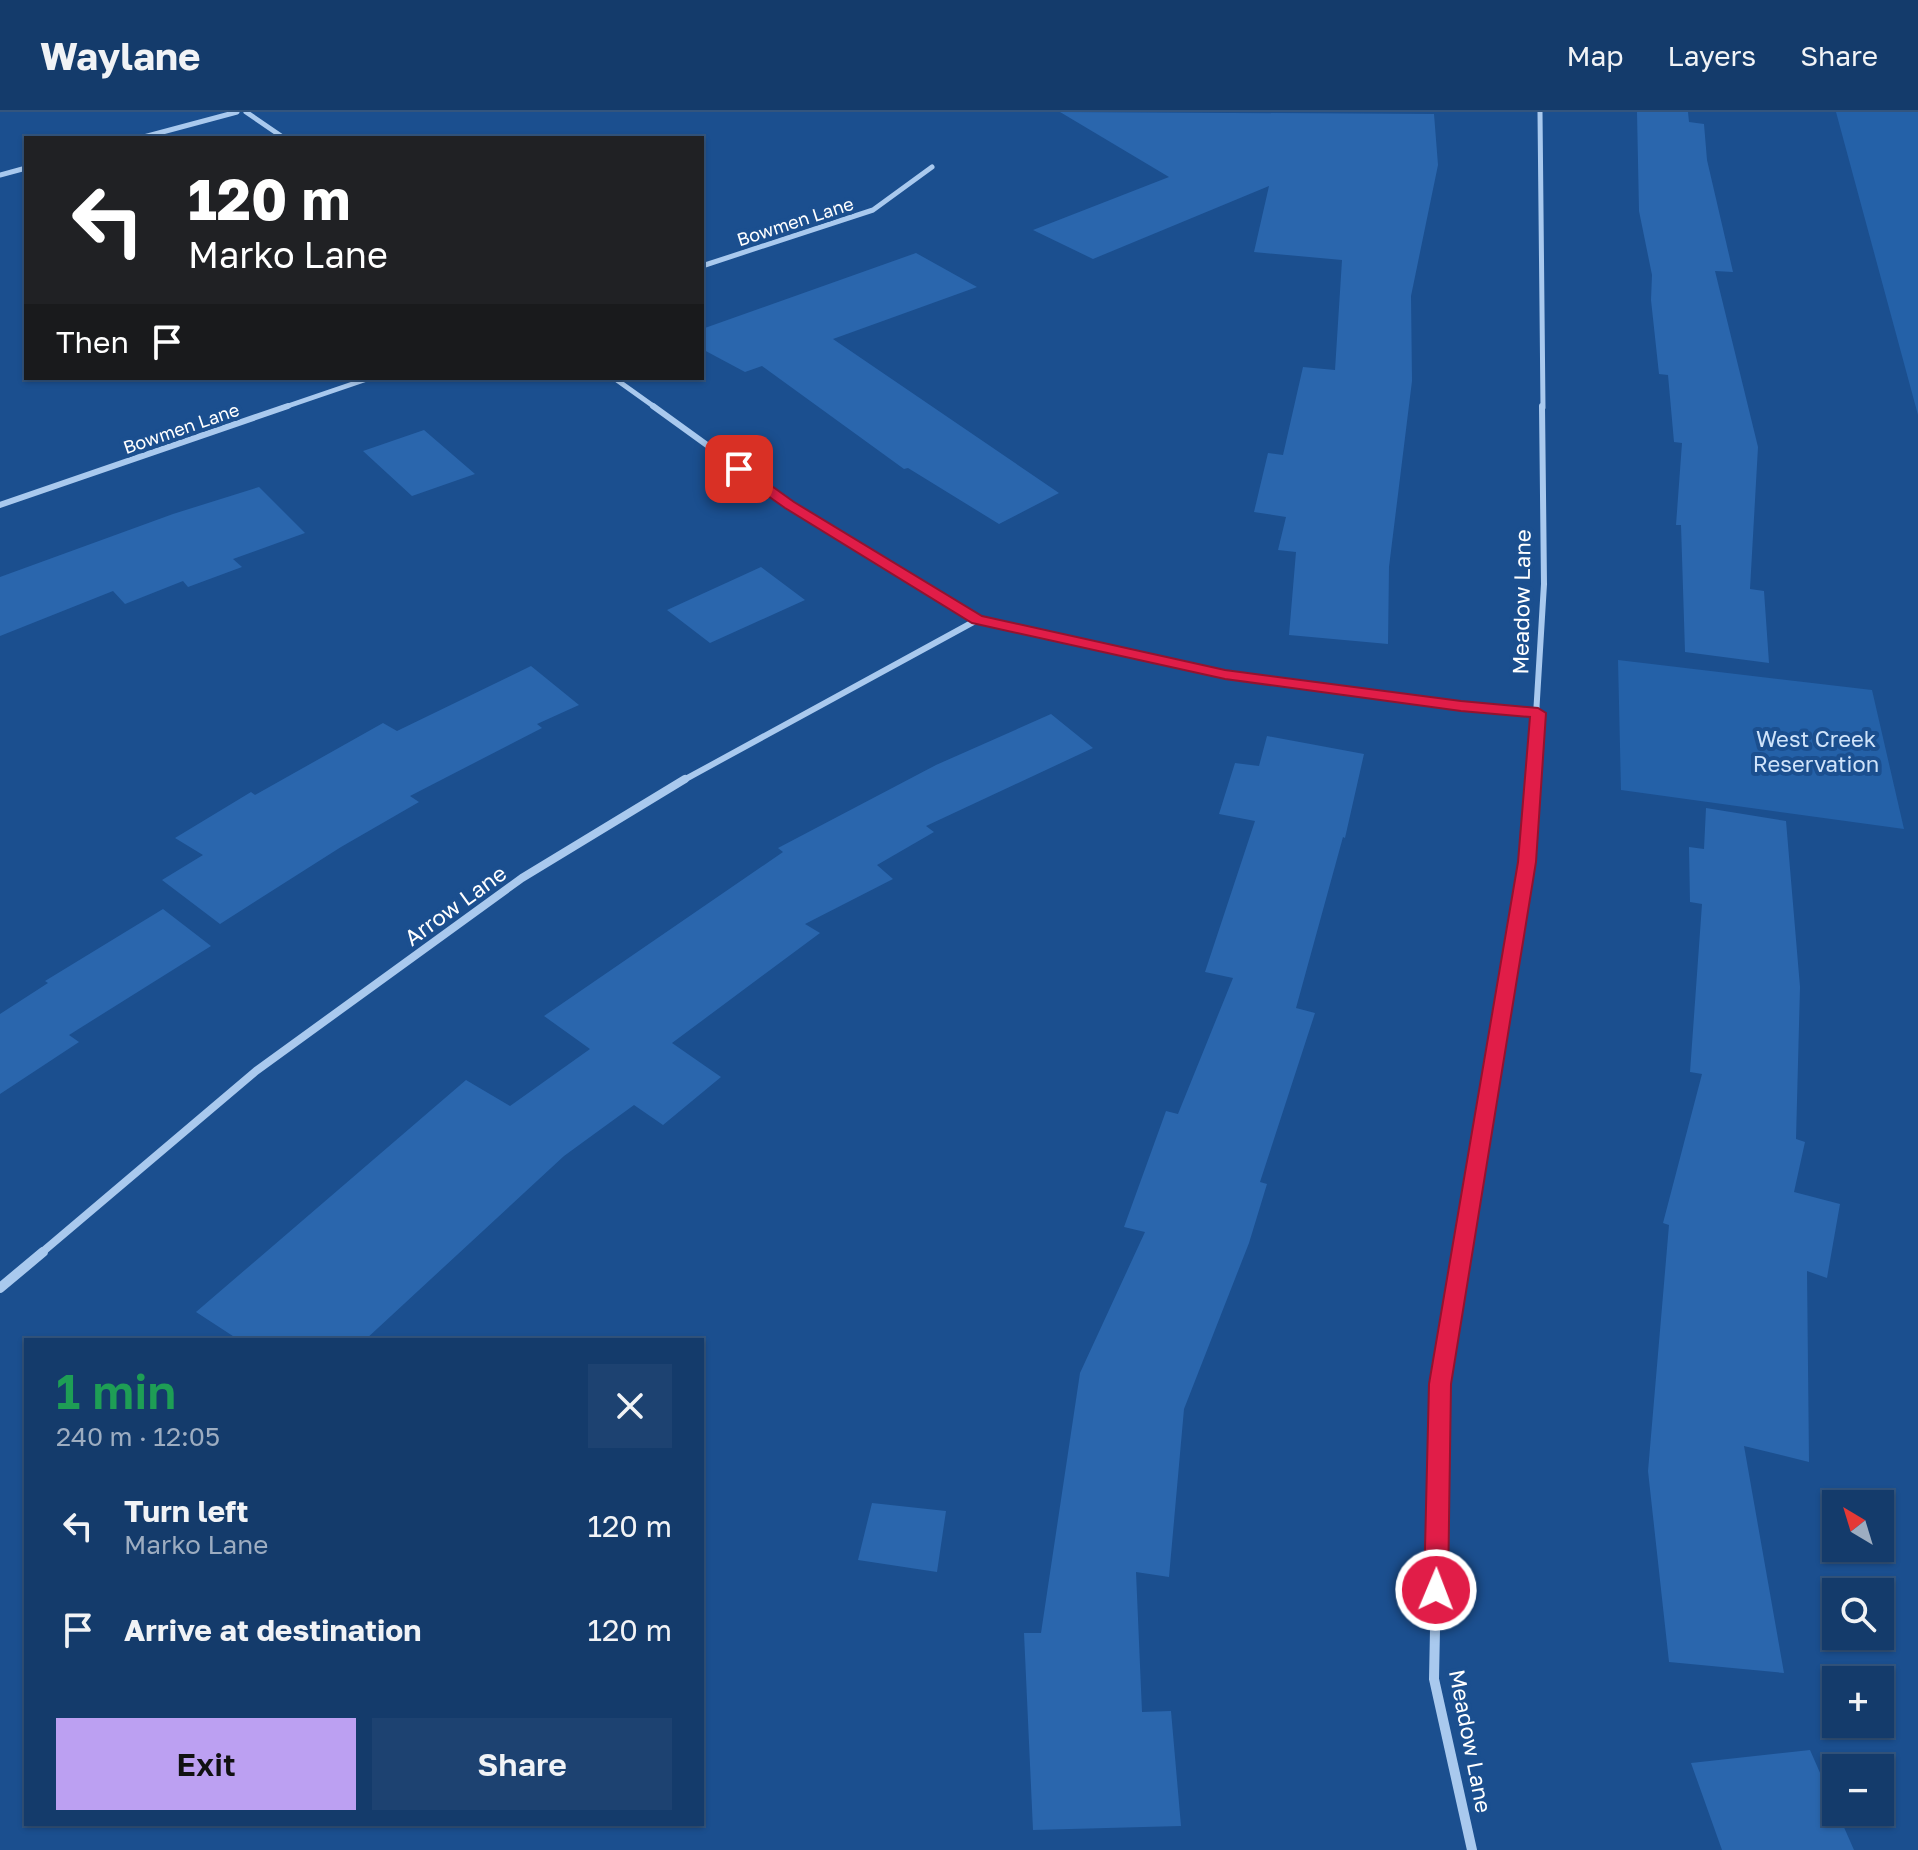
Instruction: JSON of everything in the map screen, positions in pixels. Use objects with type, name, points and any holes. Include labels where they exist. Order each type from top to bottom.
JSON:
[{"type":"street","points":[[147,136],[237,112]]},
{"type":"street","points":[[246,112],[281,136]]},
{"type":"street","name":"Meadow Lane","points":[[1472,1850],[1434,1679],[1440,1384],[1527,862],[1544,584],[1540,112]]},
{"type":"street","name":"Bowmen Lane","points":[[704,265],[873,210],[932,167]]},
{"type":"street","points":[[0,175],[24,169]]},
{"type":"street","name":"Bowmen Lane","points":[[0,505],[364,380]]},
{"type":"street","points":[[617,380],[790,505],[977,620],[1225,674],[1461,706],[1538,713]]},
{"type":"street","name":"Arrow Lane","points":[[0,1288],[256,1071],[522,878],[724,756],[977,620]]},
{"type":"green space","points":[[1836,112],[1918,112],[1918,415]]},
{"type":"green space","name":"West Creek Reservation","points":[[1618,660],[1872,690],[1904,829],[1621,790]]},
{"type":"building","points":[[1060,112],[1434,114],[1438,165],[1411,296],[1412,381],[1389,567],[1388,644],[1289,635],[1296,552],[1278,550],[1286,517],[1254,512],[1268,453],[1283,455],[1303,367],[1335,370],[1342,260],[1254,252],[1269,186],[1093,259],[1033,230],[1169,177]]},
{"type":"building","points":[[1637,112],[1688,112],[1689,122],[1704,124],[1707,160],[1733,272],[1715,271],[1758,447],[1750,589],[1764,591],[1769,663],[1685,652],[1681,525],[1676,525],[1682,443],[1674,442],[1668,375],[1659,374],[1651,300],[1652,275],[1639,211]]},
{"type":"building","points":[[916,253],[977,287],[833,339],[1059,493],[999,524],[908,468],[904,469],[762,366],[745,372],[704,350],[704,328]]},
{"type":"building","points":[[424,430],[475,474],[412,496],[363,451]]},
{"type":"building","points":[[259,487],[305,533],[233,559],[242,567],[188,587],[183,581],[125,604],[113,591],[0,636],[0,577],[173,514]]},
{"type":"building","points":[[761,567],[805,600],[710,643],[667,610]]},
{"type":"building","points":[[531,666],[579,705],[537,724],[542,728],[410,796],[419,802],[341,847],[220,924],[162,880],[203,855],[175,838],[251,792],[255,795],[383,723],[397,731]]},
{"type":"building","points":[[1051,714],[1093,748],[926,826],[934,832],[877,865],[893,879],[805,924],[820,933],[672,1043],[721,1077],[663,1125],[634,1105],[564,1156],[367,1338],[236,1338],[196,1312],[466,1080],[510,1106],[590,1049],[544,1016],[783,852],[778,848],[936,765]]},
{"type":"building","points":[[1267,736],[1364,754],[1345,838],[1296,1008],[1315,1013],[1260,1182],[1267,1184],[1249,1243],[1184,1409],[1169,1577],[1136,1572],[1142,1712],[1171,1711],[1181,1826],[1033,1830],[1024,1633],[1041,1633],[1080,1373],[1145,1232],[1124,1227],[1166,1111],[1178,1114],[1233,978],[1205,972],[1255,821],[1219,814],[1235,763],[1259,766]]},
{"type":"building","points":[[1706,808],[1786,821],[1800,987],[1796,1139],[1805,1142],[1794,1192],[1840,1204],[1827,1278],[1807,1271],[1809,1462],[1744,1446],[1784,1673],[1669,1662],[1648,1471],[1669,1225],[1663,1223],[1702,1074],[1690,1072],[1702,904],[1690,902],[1689,847],[1704,849]]},
{"type":"building","points":[[163,909],[211,946],[69,1035],[79,1042],[0,1094],[0,1014],[48,983],[45,981]]},
{"type":"building","points":[[872,1503],[946,1511],[937,1572],[858,1560]]},
{"type":"building","points":[[1810,1750],[1822,1777],[1822,1826],[1843,1826],[1854,1850],[1722,1850],[1691,1763]]},
{"type":"route","points":[[739,469],[790,505],[977,620],[1225,674],[1461,706],[1538,713],[1527,862],[1440,1384],[1436,1590]]}]
